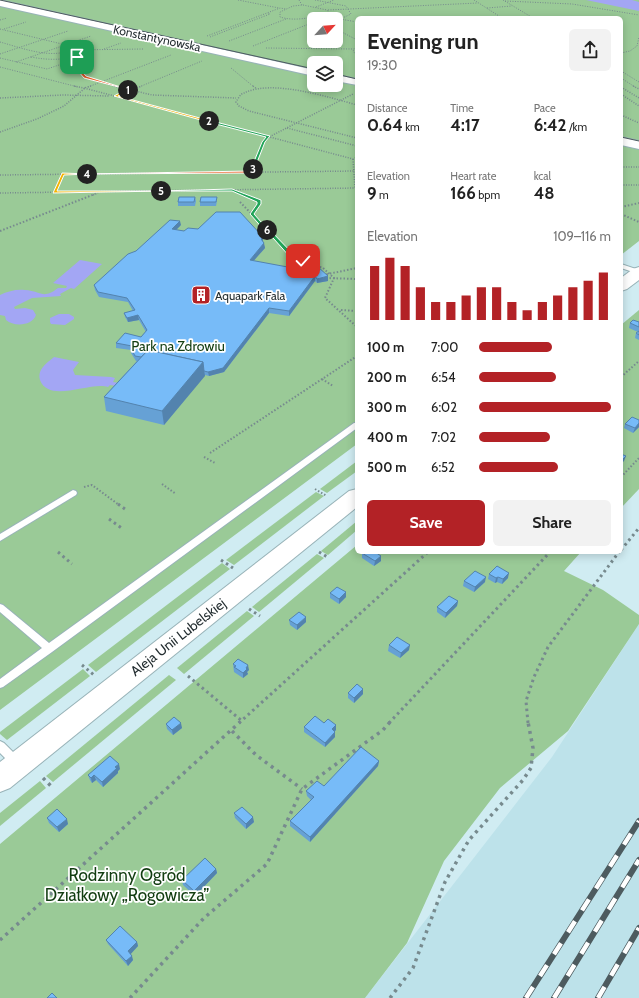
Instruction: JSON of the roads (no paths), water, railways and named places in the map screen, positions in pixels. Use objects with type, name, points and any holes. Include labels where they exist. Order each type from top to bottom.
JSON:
[{"type":"main road","name":"Konstantynowska","points":[[0,3],[307,71]]},
{"type":"main road","points":[[343,79],[355,82]]},
{"type":"main road","points":[[623,141],[639,145]]},
{"type":"main road","points":[[623,284],[639,272]]},
{"type":"main road","name":"Aleja Unii Lubelskiej","points":[[9,772],[355,498]]},
{"type":"lane","points":[[623,267],[639,272]]},
{"type":"lane","points":[[0,684],[355,427]]},
{"type":"lane","points":[[0,538],[73,493]]},
{"type":"lane","points":[[0,607],[48,648]]},
{"type":"lane","points":[[0,746],[9,772]]},
{"type":"water","points":[[586,0],[632,0],[639,2],[639,11]]},
{"type":"water","points":[[80,260],[102,264],[74,289],[71,288],[60,294],[61,296],[32,298],[14,307],[15,309],[25,308],[33,310],[36,315],[34,319],[27,323],[14,324],[6,320],[5,316],[0,315],[0,295],[9,291],[19,290],[49,294],[58,288],[66,288],[67,286],[53,283]]},
{"type":"water","points":[[59,314],[69,314],[74,317],[74,319],[65,325],[51,324],[50,318]]},
{"type":"water","points":[[54,357],[79,362],[73,370],[75,375],[111,377],[115,378],[113,382],[130,385],[127,388],[110,385],[108,387],[101,386],[61,391],[52,390],[45,387],[39,376],[41,369]]},
{"type":"tram line","points":[[0,0],[307,67]]},
{"type":"tram line","points":[[343,76],[355,79]]},
{"type":"tram line","points":[[623,137],[639,141]]},
{"type":"railway","points":[[526,998],[639,821]]},
{"type":"railway","points":[[554,998],[639,860]]},
{"type":"railway","points":[[598,998],[639,928]]},
{"type":"place","name":"Aquapark Fala","points":[[201,295]]},
{"type":"park label","name":"Park na Zdrowiu","points":[[178,346]]},
{"type":"park label","name":"Rodzinny Ogród Działkowy „Rogowicza”","points":[[127,885]]}]
